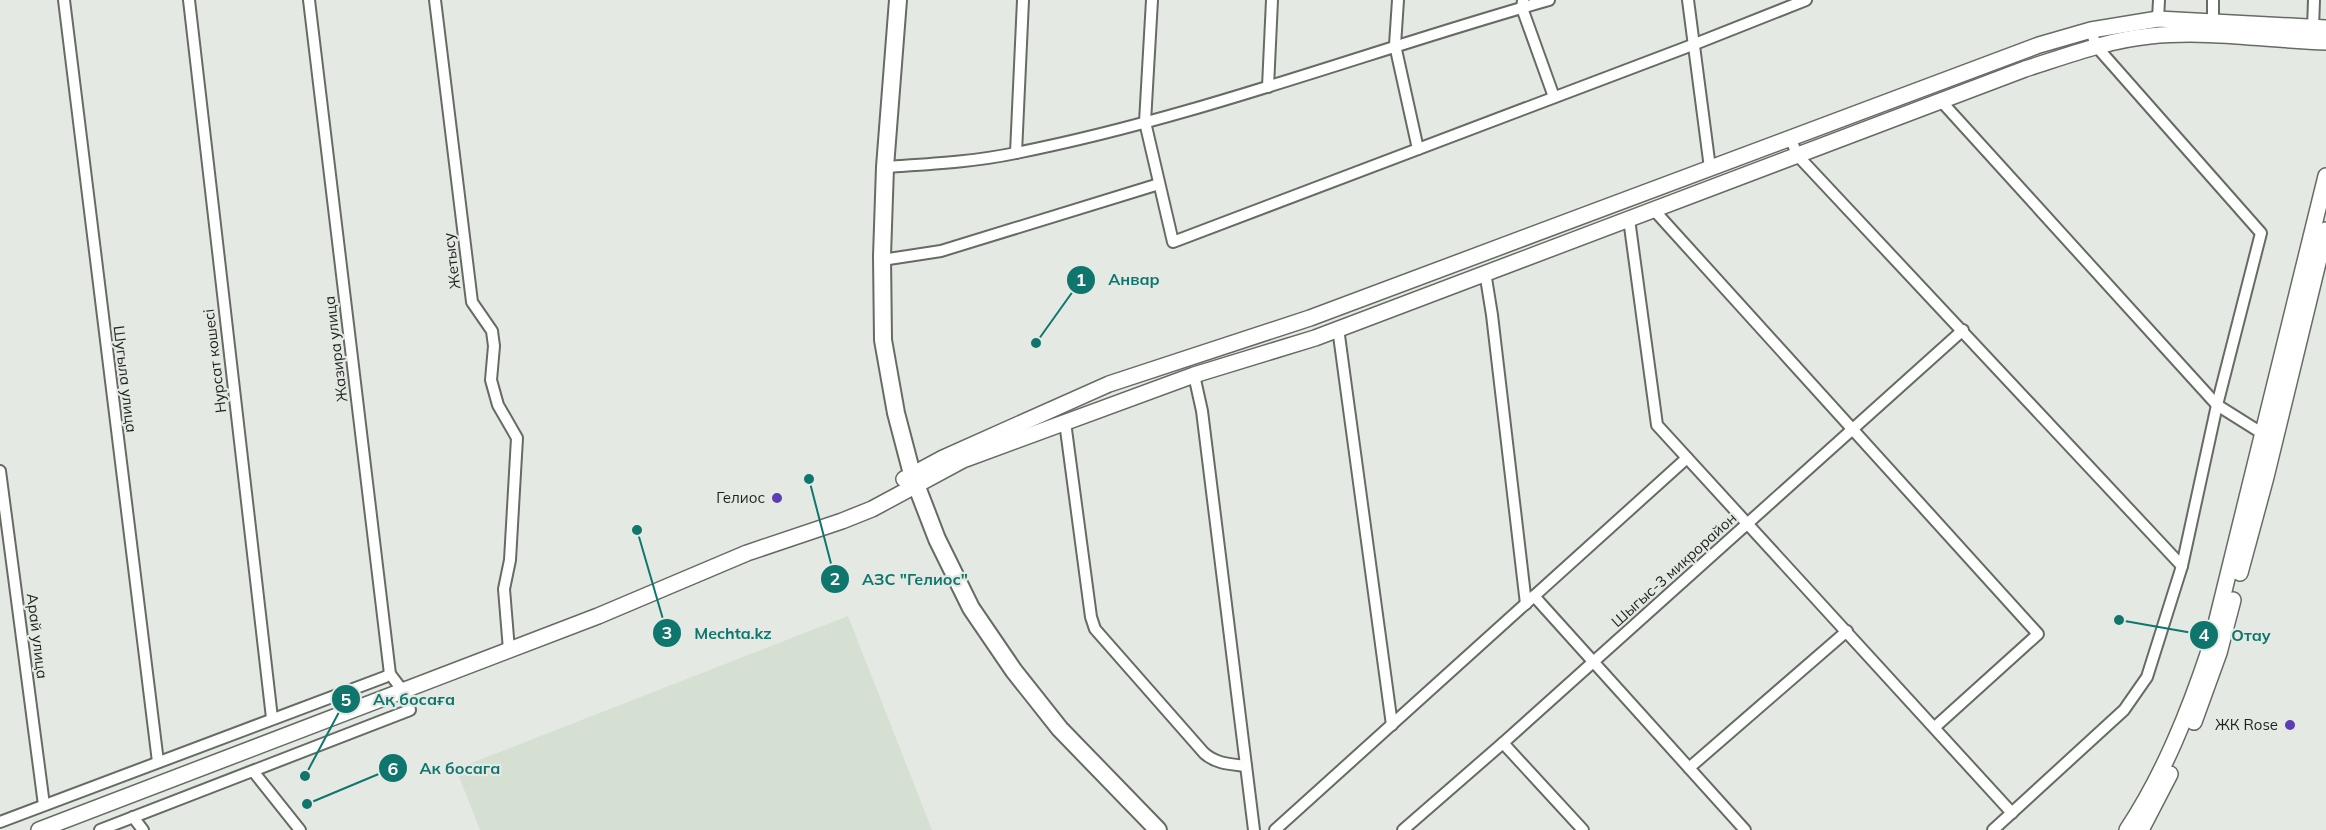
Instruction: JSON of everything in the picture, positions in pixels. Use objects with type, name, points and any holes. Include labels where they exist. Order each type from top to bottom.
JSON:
[{"type":"main road","points":[[898,0],[885,167],[882,260],[883,340],[896,412],[914,479],[937,538],[970,608],[1014,671],[1060,729],[1158,830]]},
{"type":"main road","points":[[39,830],[598,616],[747,553],[842,522],[872,509],[914,479],[1109,384],[1310,318],[2039,45],[2091,30],[2158,19],[2320,28]]},
{"type":"main road","points":[[914,479],[1194,375],[1315,338],[2025,69],[2096,46],[2150,36],[2204,35],[2326,42]]},
{"type":"main road","points":[[2141,830],[2174,767],[2204,701],[2219,653],[2326,176]]},
{"type":"main road","points":[[2127,830],[2164,765],[2191,704],[2210,648],[2326,230]]},
{"type":"main road","points":[[1310,318],[1315,338]]},
{"type":"street","name":"Шугыла улица","points":[[64,0],[158,762]]},
{"type":"street","name":"Нурсат кошесi","points":[[189,0],[272,718]]},
{"type":"street","name":"Жазира улица","points":[[309,0],[390,674]]},
{"type":"street","name":"Жетысу","points":[[435,0],[472,302],[492,332],[494,346],[491,380],[498,405],[517,438],[510,560],[504,589],[509,650]]},
{"type":"street","points":[[1016,153],[1023,0]]},
{"type":"street","points":[[1152,0],[1145,122],[1173,242],[1806,0]]},
{"type":"street","points":[[1268,87],[1272,0]]},
{"type":"street","points":[[1398,0],[1395,45],[1418,149]]},
{"type":"street","points":[[885,167],[973,160],[1016,153],[1145,122],[1268,87],[1523,4],[1549,0]]},
{"type":"street","points":[[1688,0],[1710,168]]},
{"type":"street","points":[[2158,19],[2159,0]]},
{"type":"street","points":[[2213,0],[2213,21]]},
{"type":"street","points":[[2314,0],[2320,28]]},
{"type":"street","points":[[1523,4],[1554,97]]},
{"type":"street","points":[[1993,830],[2124,710],[2147,677],[2182,567],[2217,405],[2261,233],[2096,46],[2091,30]]},
{"type":"street","points":[[1941,101],[2217,405],[2269,438]]},
{"type":"street","points":[[1790,138],[1798,156],[2182,567]]},
{"type":"street","points":[[882,260],[941,251],[1159,184]]},
{"type":"street","points":[[1653,209],[2038,633],[1935,727]]},
{"type":"street","points":[[1629,219],[1657,425],[2012,813]]},
{"type":"street","points":[[1485,272],[1530,600],[1594,662],[1745,830]]},
{"type":"street","points":[[1338,328],[1392,724]]},
{"type":"street","name":"Шыгыс-3 микрорайон","points":[[1403,830],[1594,662],[1963,330]]},
{"type":"street","points":[[1194,375],[1202,411],[1254,830]]},
{"type":"street","points":[[1065,422],[1091,617],[1095,629],[1204,753],[1221,763],[1246,766]]},
{"type":"street","points":[[1275,830],[1687,458]]},
{"type":"street","name":"Арай улица","points":[[0,471],[44,805]]},
{"type":"street","points":[[1689,768],[1847,631]]},
{"type":"street","points":[[0,822],[390,674],[403,691],[410,710],[100,830]]},
{"type":"street","points":[[1503,743],[1583,830]]},
{"type":"street","points":[[253,771],[300,830]]},
{"type":"street","points":[[133,817],[143,830]]},
{"type":"shaded area","points":[[848,616],[932,830],[480,830],[456,769]]},
{"type":"place","name":"Анвар","points":[[1036,343]]},
{"type":"place","name":"АЗС \"Гелиос\"","points":[[809,479]]},
{"type":"place","name":"Гелиос","points":[[777,498]]},
{"type":"place","name":"Mechta.kz","points":[[637,530]]},
{"type":"place","name":"Отау","points":[[2119,620]]},
{"type":"place","name":"ЖК Rose","points":[[2290,725]]},
{"type":"place","name":"Ақ босаға","points":[[305,776]]},
{"type":"place","name":"Ак босага","points":[[307,804]]}]
